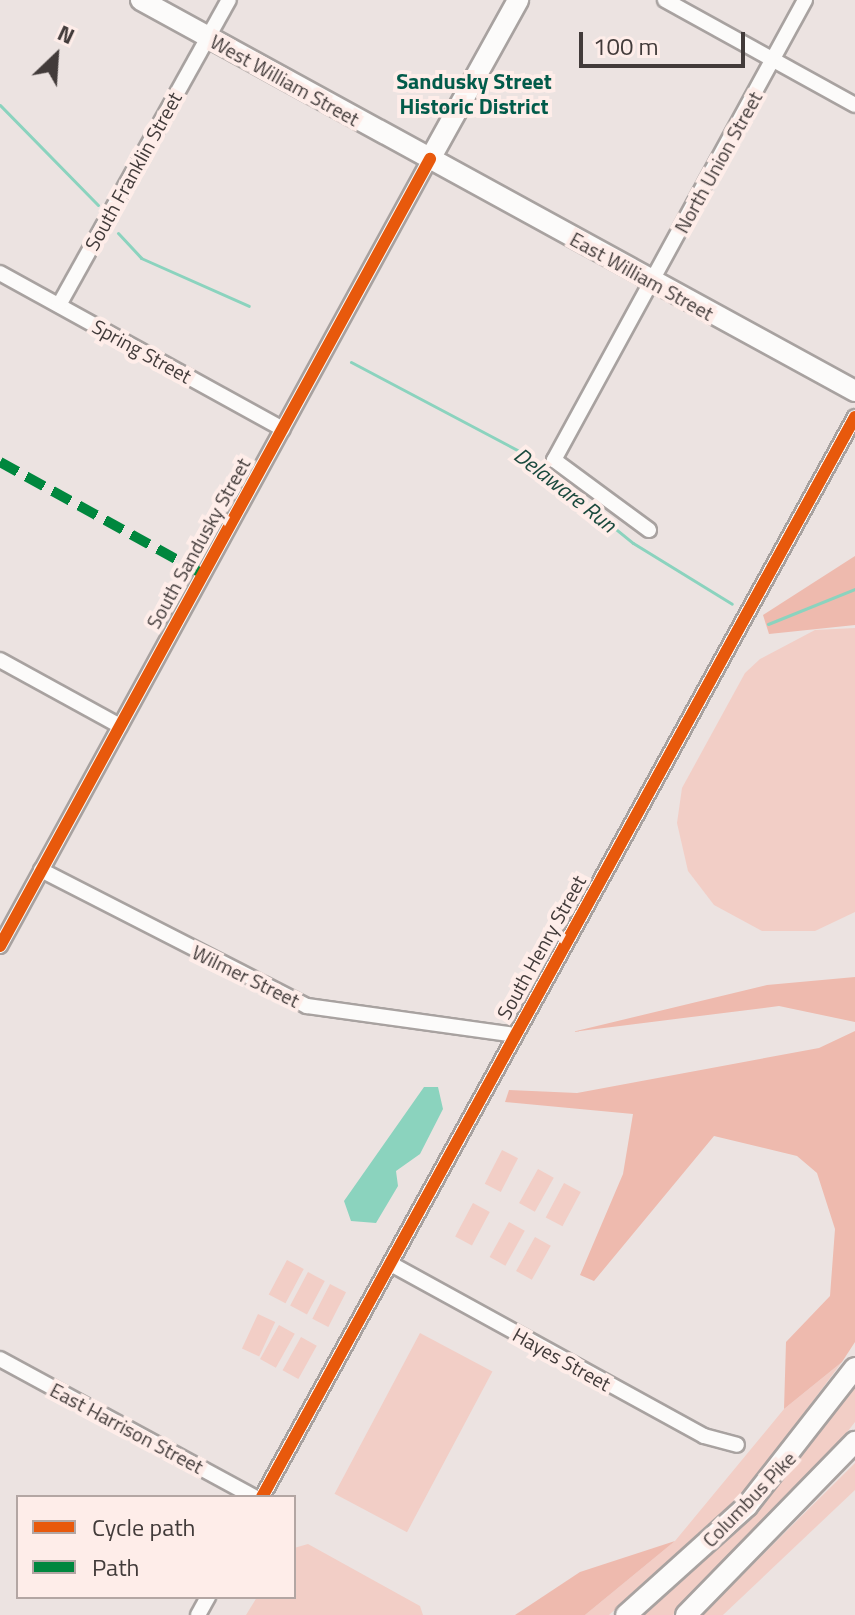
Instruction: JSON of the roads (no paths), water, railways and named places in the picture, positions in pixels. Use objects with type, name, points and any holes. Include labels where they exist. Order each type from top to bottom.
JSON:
[{"type":"highway","name":"West William Street","points":[[141,0],[430,159]]},
{"type":"highway","points":[[430,159],[518,0]]},
{"type":"highway","name":"East William Street","points":[[430,159],[855,391]]},
{"type":"highway","name":"Columbus Pike","points":[[626,1615],[747,1506],[855,1368]]},
{"type":"highway","name":"Columbus Pike","points":[[686,1615],[781,1526],[855,1442]]},
{"type":"street","name":"South Franklin Street","points":[[59,305],[229,0]]},
{"type":"street","points":[[665,0],[855,105]]},
{"type":"street","name":"North Union Street","points":[[649,530],[554,460],[805,0]]},
{"type":"street","name":"South Sandusky Street","points":[[0,944],[430,159]]},
{"type":"street","name":"Spring Street","points":[[0,273],[283,429]]},
{"type":"street","name":"South Henry Street","points":[[263,1495],[855,417]]},
{"type":"street","points":[[0,660],[120,726]]},
{"type":"street","name":"Wilmer Street","points":[[41,870],[296,1002],[515,1035]]},
{"type":"street","name":"Hayes Street","points":[[391,1264],[704,1436],[737,1445]]},
{"type":"street","name":"East Harrison Street","points":[[0,1359],[250,1495]]},
{"type":"waterway","name":"Delaware Run","points":[[0,105],[98,205]]},
{"type":"waterway","name":"Delaware Run","points":[[118,233],[141,258],[249,306]]},
{"type":"waterway","name":"Delaware Run","points":[[351,362],[521,452],[633,543],[732,604]]},
{"type":"waterway","name":"Delaware Run","points":[[768,624],[855,589]]},
{"type":"district","name":"Sandusky Street Historic District","points":[[474,94]]}]
